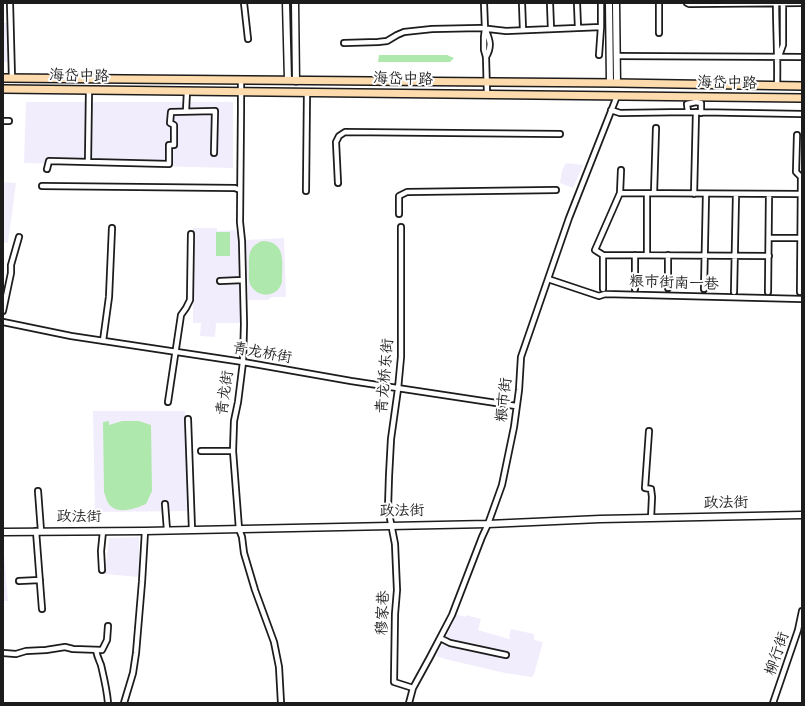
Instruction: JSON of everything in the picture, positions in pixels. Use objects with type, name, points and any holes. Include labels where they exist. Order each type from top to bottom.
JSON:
[{"type":"main road","name":"海岱中路","points":[[3,78],[802,86]]},
{"type":"main road","name":"海岱中路","points":[[3,89],[487,94],[696,99],[802,98]]},
{"type":"street","points":[[10,3],[12,78]]},
{"type":"street","points":[[244,3],[248,39]]},
{"type":"street","points":[[286,3],[288,80]]},
{"type":"street","points":[[295,3],[296,81]]},
{"type":"street","points":[[484,3],[485,29],[490,45],[490,51],[486,57],[487,94]]},
{"type":"street","points":[[522,3],[523,30]]},
{"type":"street","points":[[550,3],[551,29]]},
{"type":"street","points":[[577,3],[578,28]]},
{"type":"street","points":[[599,55],[601,3]]},
{"type":"street","points":[[609,3],[613,83]]},
{"type":"street","points":[[613,83],[617,56],[616,3]]},
{"type":"street","points":[[658,34],[659,3]]},
{"type":"street","points":[[687,3],[802,3]]},
{"type":"street","points":[[776,3],[776,44],[778,57],[777,86]]},
{"type":"street","points":[[778,57],[783,45],[783,3]]},
{"type":"street","points":[[344,43],[387,41],[401,33],[432,29],[480,28],[523,30],[601,27]]},
{"type":"street","points":[[617,56],[802,58]]},
{"type":"street","name":"青龙街","points":[[241,80],[242,110],[240,222],[242,241],[244,324],[243,362],[234,421],[233,451],[239,529],[244,553],[255,590],[274,642],[279,667],[281,703]]},
{"type":"street","points":[[88,162],[89,90]]},
{"type":"street","points":[[186,111],[187,91]]},
{"type":"street","points":[[306,191],[307,92]]},
{"type":"street","name":"粮市街","points":[[409,703],[413,688],[452,615],[502,485],[516,406],[521,357],[569,218],[616,96]]},
{"type":"street","points":[[688,112],[687,104],[696,99],[701,104],[698,113],[694,194]]},
{"type":"street","points":[[611,110],[620,113],[688,112],[802,114]]},
{"type":"street","points":[[47,168],[49,160],[169,164],[169,145],[174,145],[174,125],[170,123],[171,112],[215,111],[214,153]]},
{"type":"street","points":[[3,121],[10,121]]},
{"type":"street","points":[[654,194],[656,128]]},
{"type":"street","points":[[338,183],[336,142],[339,136],[345,132],[560,134]]},
{"type":"street","points":[[797,135],[796,172],[801,177],[800,292]]},
{"type":"street","points":[[621,170],[620,193],[595,250],[603,254],[769,256]]},
{"type":"street","points":[[42,186],[235,188],[240,190]]},
{"type":"street","points":[[399,214],[399,196],[407,192],[556,190]]},
{"type":"street","points":[[620,193],[801,194]]},
{"type":"street","points":[[704,288],[706,194]]},
{"type":"street","points":[[734,292],[736,194]]},
{"type":"street","points":[[768,292],[769,194]]},
{"type":"street","points":[[647,196],[647,255]]},
{"type":"street","name":"青龙桥东街","points":[[392,526],[388,508],[388,476],[401,357],[401,227]]},
{"type":"street","points":[[103,341],[109,297],[112,228]]},
{"type":"street","points":[[168,402],[181,315],[190,300],[190,234]]},
{"type":"street","points":[[3,311],[11,273],[11,265],[19,238]]},
{"type":"street","points":[[769,238],[801,241]]},
{"type":"street","points":[[603,254],[603,289]]},
{"type":"street","points":[[635,255],[635,289]]},
{"type":"street","points":[[668,255],[668,288]]},
{"type":"street","name":"粮市街南一巷","points":[[548,279],[599,296],[605,294],[802,299]]},
{"type":"street","points":[[220,281],[242,280]]},
{"type":"street","name":"青龙桥街","points":[[3,322],[71,336],[243,362],[398,389],[516,406]]},
{"type":"street","points":[[188,419],[192,530]]},
{"type":"street","points":[[649,430],[645,488],[651,489],[651,518]]},
{"type":"street","points":[[201,451],[233,451]]},
{"type":"street","points":[[38,491],[42,609]]},
{"type":"street","points":[[165,504],[167,530]]},
{"type":"street","name":"政法街","points":[[3,532],[145,531],[488,524],[600,519],[802,515]]},
{"type":"street","name":"穆家巷","points":[[392,526],[395,544],[397,590],[395,614],[394,682],[413,688]]},
{"type":"street","points":[[102,570],[101,551],[103,531]]},
{"type":"street","points":[[124,703],[133,673],[136,653],[145,531]]},
{"type":"street","points":[[19,582],[40,580]]},
{"type":"street","name":"柳行街","points":[[773,703],[798,630],[802,611]]},
{"type":"street","points":[[3,653],[16,654],[26,651],[65,647],[73,649],[102,650],[107,640],[108,626]]},
{"type":"street","points":[[440,638],[450,643],[506,655]]},
{"type":"street","points":[[96,650],[105,682],[108,703]]},
{"type":"shaded area","points":[[3,23],[8,23],[8,62],[3,62]]},
{"type":"shaded area","points":[[26,102],[233,102],[233,168],[24,163]]},
{"type":"shaded area","points":[[566,163],[583,165],[573,188],[560,183],[562,170]]},
{"type":"shaded area","points":[[3,182],[16,183],[8,243],[3,242]]},
{"type":"shaded area","points":[[193,228],[217,228],[217,231],[235,230],[239,233],[241,323],[216,323],[215,337],[200,336],[201,323],[193,323]]},
{"type":"shaded area","points":[[284,238],[286,297],[272,297],[268,300],[248,300],[246,240]]},
{"type":"shaded area","points":[[93,411],[185,411],[188,511],[95,512]]},
{"type":"shaded area","points":[[139,537],[139,577],[105,574],[109,538]]},
{"type":"shaded area","points":[[3,541],[8,601],[3,601]]},
{"type":"shaded area","points":[[455,614],[481,619],[478,630],[509,639],[511,629],[534,634],[534,640],[543,642],[532,677],[505,673],[436,656],[452,625]]},
{"type":"green space","points":[[379,55],[447,55],[454,58],[450,62],[378,62]]},
{"type":"green space","points":[[216,232],[230,232],[230,256],[216,256]]},
{"type":"green space","points":[[262,241],[270,242],[276,245],[279,249],[282,261],[282,282],[280,287],[277,291],[268,294],[259,293],[254,290],[249,280],[249,261],[251,249],[257,243]]},
{"type":"green space","points":[[109,421],[109,425],[122,421],[139,421],[151,425],[152,491],[146,504],[134,509],[120,510],[110,506],[104,492],[103,422]]}]
